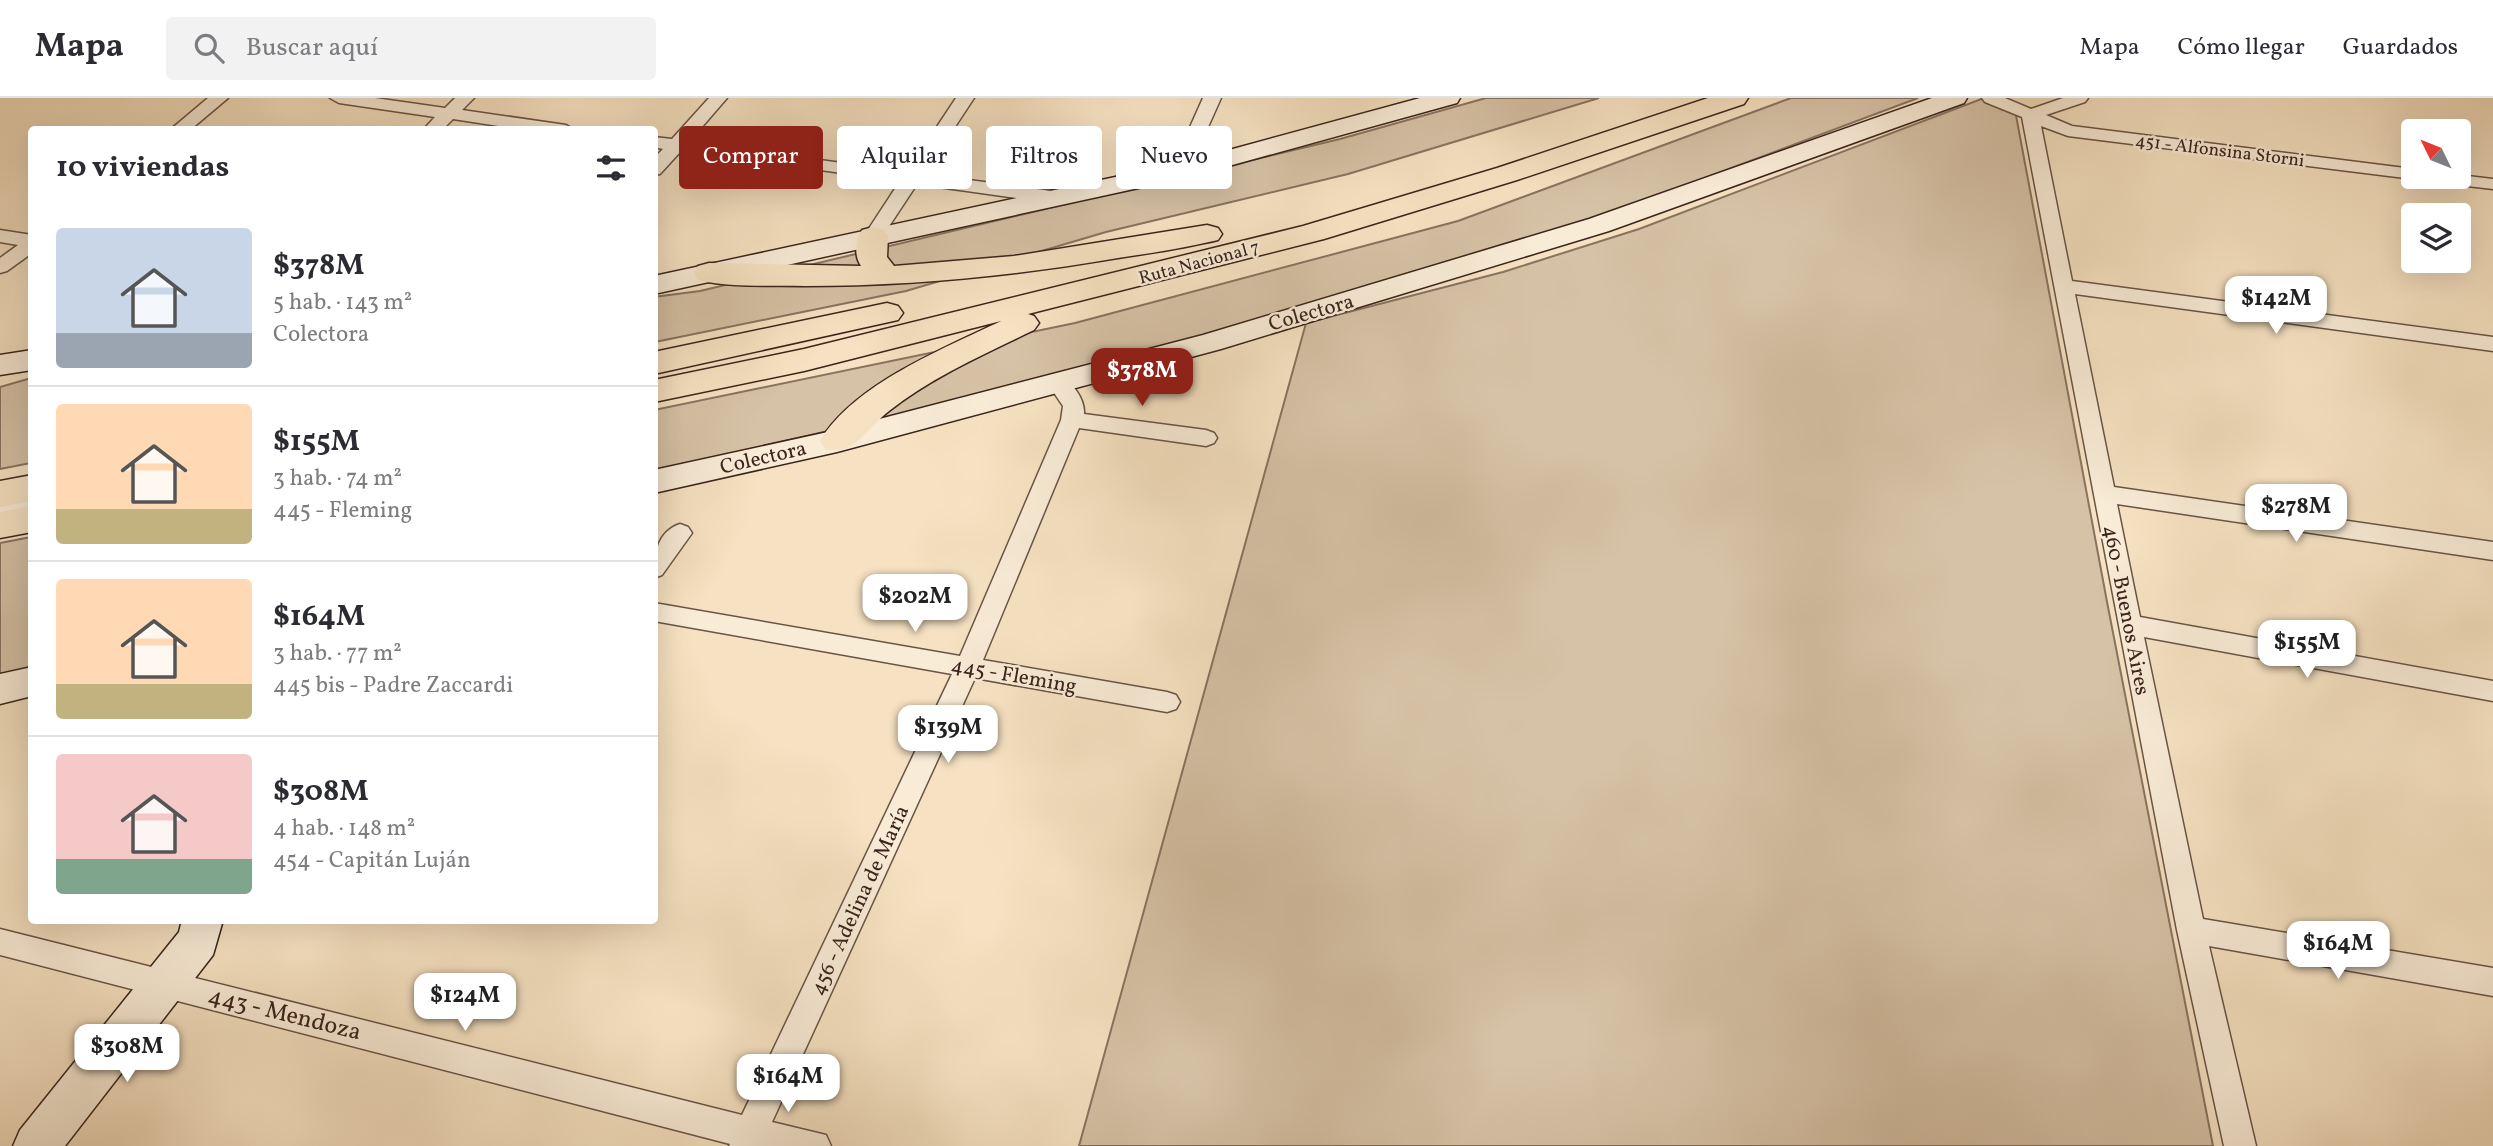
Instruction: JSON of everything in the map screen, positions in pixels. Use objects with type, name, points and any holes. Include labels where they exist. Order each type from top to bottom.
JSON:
[{"type":"highway","name":"Ruta Nacional 7","points":[[658,362],[782,337],[1046,276],[1207,234],[1472,159],[1665,98]]},
{"type":"highway","name":"Ruta Nacional 7","points":[[658,390],[804,360],[1325,229],[1735,98]]},
{"type":"highway","points":[[709,273],[799,278],[886,275],[1010,265],[1207,234]]},
{"type":"highway","points":[[873,236],[870,257],[874,265],[886,275]]},
{"type":"highway","points":[[837,441],[867,410],[922,373],[1031,320],[1129,280]]},
{"type":"highway","points":[[11,502],[28,516]]},
{"type":"street","points":[[183,126],[219,98]]},
{"type":"street","points":[[338,98],[538,126]]},
{"type":"street","points":[[435,126],[465,98]]},
{"type":"street","points":[[658,166],[718,98]]},
{"type":"street","points":[[947,126],[965,98]]},
{"type":"street","points":[[1200,126],[1212,98]]},
{"type":"street","points":[[1232,157],[1448,98]]},
{"type":"street","name":"Colectora","points":[[658,481],[837,441],[1059,384],[1236,334],[1599,225],[1955,98]]},
{"type":"street","points":[[1991,98],[2030,115],[2079,98]]},
{"type":"street","name":"451 - Alfonsina Storni","points":[[2030,115],[2068,131],[2401,173]]},
{"type":"street","name":"460 - Buenos Aires","points":[[2030,115],[2191,930],[2240,1146]]},
{"type":"street","points":[[658,143],[837,168]]},
{"type":"street","points":[[2471,181],[2493,184]]},
{"type":"street","points":[[658,284],[1116,185]]},
{"type":"street","points":[[972,187],[1059,198]]},
{"type":"street","points":[[873,236],[905,189]]},
{"type":"street","points":[[0,236],[28,241]]},
{"type":"street","points":[[0,267],[28,245]]},
{"type":"street","points":[[2064,286],[2493,344]]},
{"type":"street","points":[[0,365],[28,361]]},
{"type":"street","points":[[1059,384],[1074,405],[1072,420],[1206,438]]},
{"type":"street","name":"456 - Adelina de María","points":[[747,1140],[968,666],[1072,420]]},
{"type":"street","points":[[2105,494],[2493,551]]},
{"type":"street","points":[[658,563],[680,533]]},
{"type":"street","name":"445 - Fleming","points":[[658,613],[1167,702]]},
{"type":"street","points":[[2129,625],[2493,691]]},
{"type":"street","points":[[0,689],[28,682]]},
{"type":"street","points":[[36,1146],[208,927]]},
{"type":"street","points":[[2191,930],[2493,982]]},
{"type":"street","name":"443 - Mendoza","points":[[0,942],[166,982],[747,1140],[815,1146]]},
{"type":"shaded area","points":[[1486,98],[1599,98],[1348,174],[1106,232],[906,291],[658,341],[658,296],[700,291],[1129,189],[1232,189],[1232,165],[1340,139]]},
{"type":"shaded area","points":[[1791,98],[1918,98],[1598,218],[1201,336],[1001,391],[658,470],[658,409],[1075,323],[1458,221]]},
{"type":"shaded area","points":[[1984,98],[2015,110],[2213,1146],[1079,1146],[1306,323],[1503,272],[1639,229]]},
{"type":"shaded area","points":[[28,379],[28,464],[0,469],[0,387]]},
{"type":"shaded area","points":[[28,538],[28,672],[0,678],[0,543]]}]
